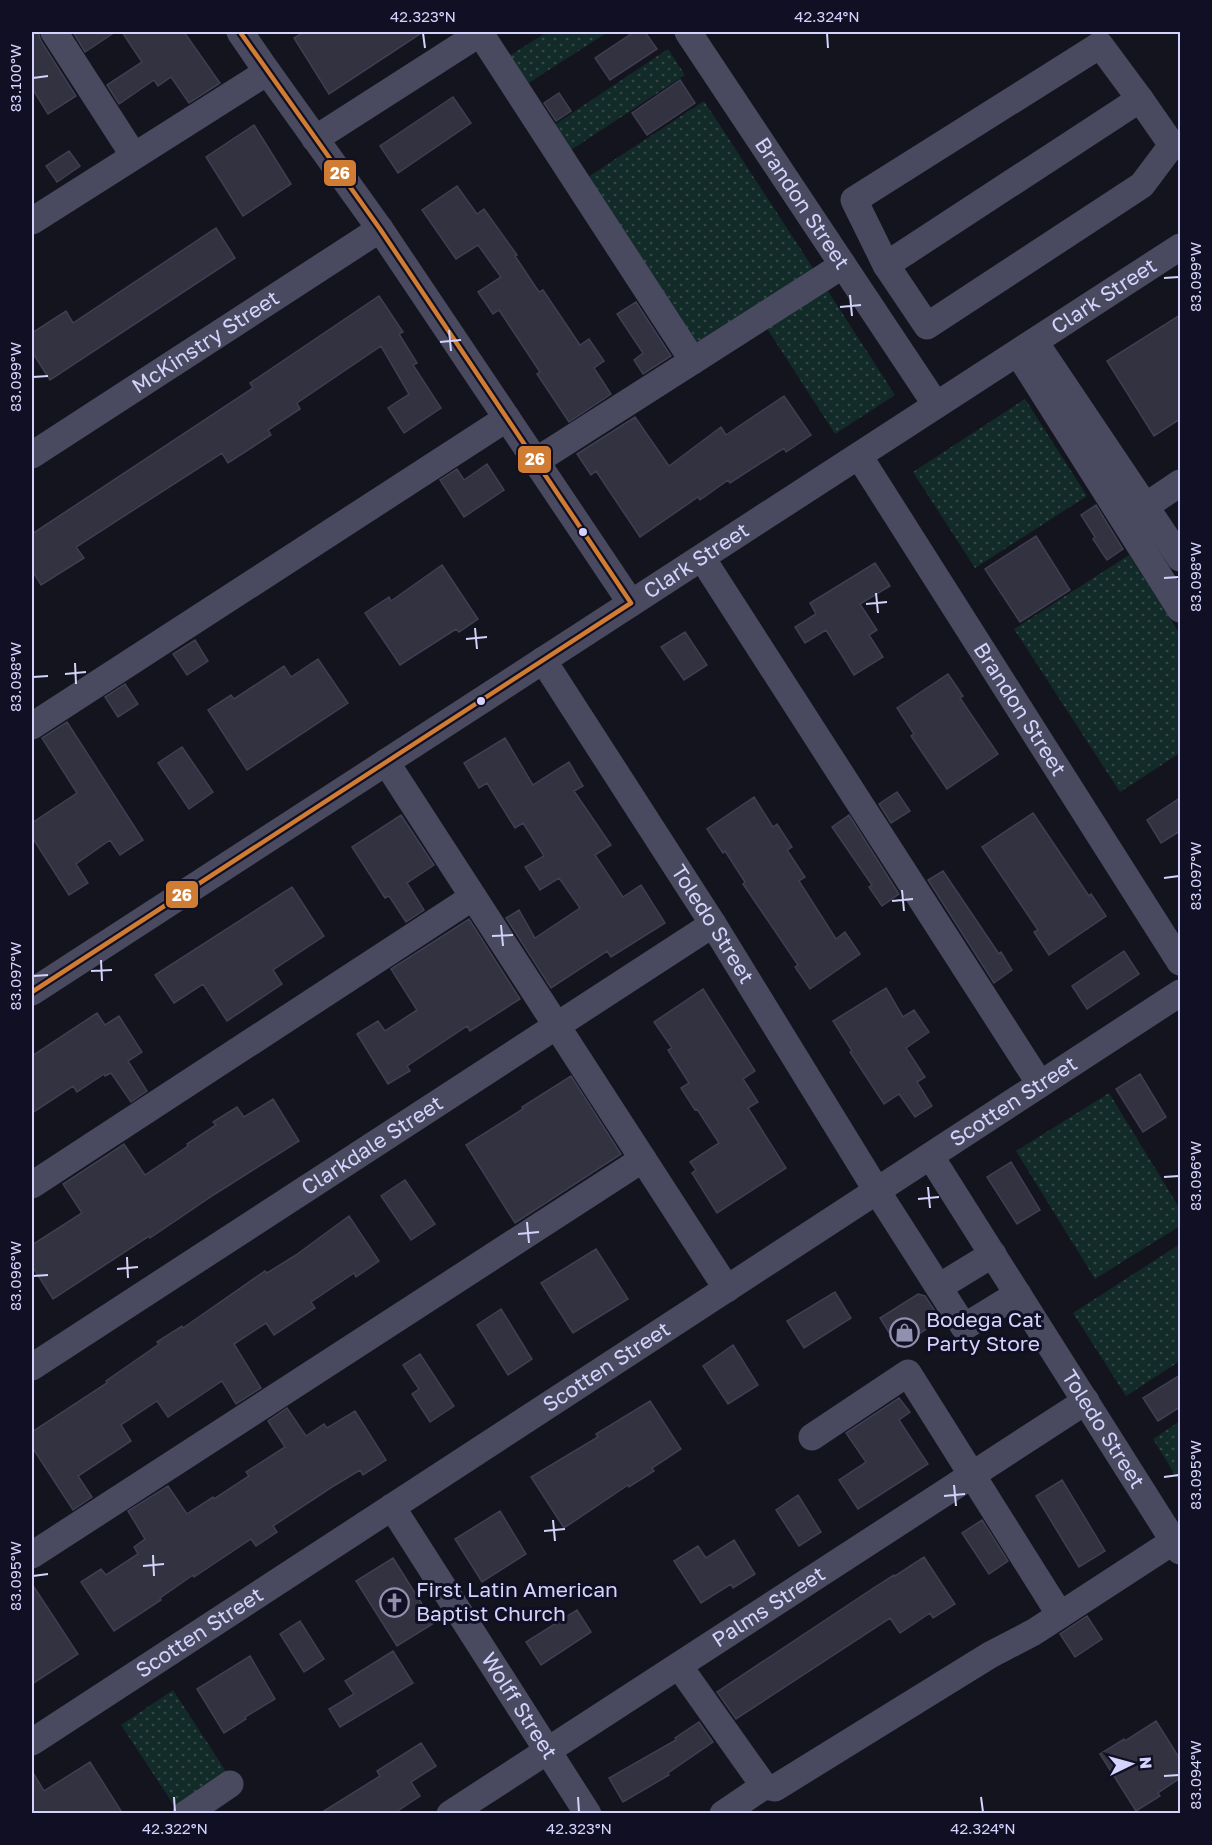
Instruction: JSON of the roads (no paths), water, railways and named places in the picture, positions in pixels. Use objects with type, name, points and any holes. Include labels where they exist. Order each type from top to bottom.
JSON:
[{"type":"street","points":[[54,32],[134,156]]},
{"type":"street","points":[[240,32],[380,229],[631,603]]},
{"type":"street","name":"Brandon Street","points":[[688,32],[936,405]]},
{"type":"street","points":[[315,139],[477,33],[693,360]]},
{"type":"street","points":[[1102,38],[1140,99],[1178,148],[1142,185],[927,326],[886,265],[854,200],[1102,38]]},
{"type":"street","points":[[32,221],[267,72]]},
{"type":"street","points":[[886,265],[1140,99]]},
{"type":"street","name":"McKinstry Street","points":[[32,455],[380,229]]},
{"type":"street","name":"Clark Street","points":[[32,992],[1180,247]]},
{"type":"street","points":[[536,461],[843,265]]},
{"type":"street","points":[[1026,347],[1146,506],[1180,558]]},
{"type":"street","points":[[1026,347],[1180,609]]},
{"type":"street","points":[[32,726],[507,418]]},
{"type":"street","name":"Brandon Street","points":[[859,456],[1180,962]]},
{"type":"street","points":[[1146,506],[1180,483]]},
{"type":"street","points":[[702,558],[1040,1084]]},
{"type":"street","name":"Toledo Street","points":[[543,660],[713,924],[877,1191],[964,1327],[1018,1294]]},
{"type":"street","points":[[386,762],[727,1289]]},
{"type":"street","points":[[32,1185],[473,897]]},
{"type":"street","name":"Clarkdale Street","points":[[32,1366],[713,924]]},
{"type":"street","name":"Scotten Street","points":[[32,1742],[1180,993]]},
{"type":"street","name":"Toledo Street","points":[[931,1156],[1178,1543]]},
{"type":"street","points":[[32,1555],[643,1159]]},
{"type":"street","points":[[939,1287],[993,1254]]},
{"type":"street","points":[[812,1437],[908,1373],[1060,1615]]},
{"type":"street","name":"Palms Street","points":[[450,1814],[1086,1401]]},
{"type":"street","name":"Wolff Street","points":[[392,1507],[588,1814]]},
{"type":"street","points":[[679,1666],[764,1786],[775,1788],[990,1655],[1034,1632],[1178,1543]]},
{"type":"street","points":[[186,1814],[230,1784]]},
{"type":"street","points":[[723,1814],[764,1786]]},
{"type":"place","name":"Bodega Cat Party Store","points":[[905,1332]]},
{"type":"place","name":"First Latin American Baptist Church","points":[[395,1602]]}]
